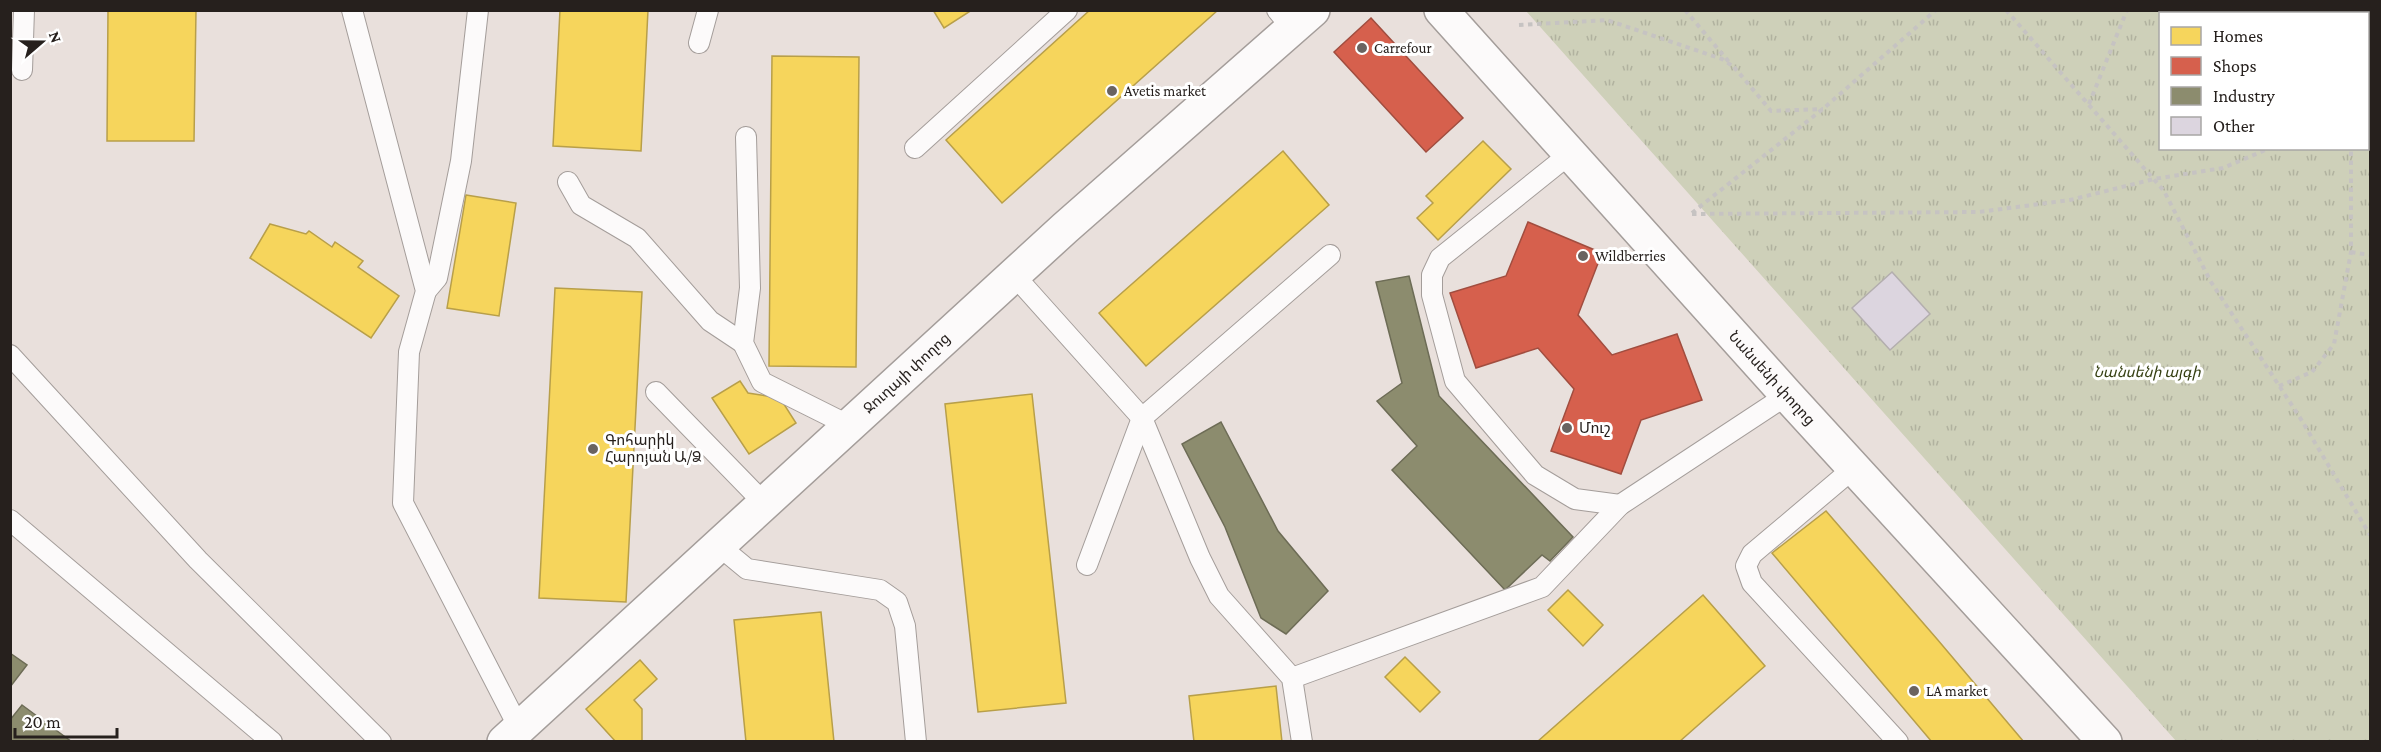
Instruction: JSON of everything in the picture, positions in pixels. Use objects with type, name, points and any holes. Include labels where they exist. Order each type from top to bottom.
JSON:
[{"type":"street","name":"Նանսենի փողոց","points":[[1441,10],[1787,396],[2106,741]]},
{"type":"street","name":"Ջուղայի փողոց","points":[[512,735],[1294,17]]},
{"type":"lane","points":[[22,70],[24,10]]},
{"type":"lane","points":[[352,10],[426,291]]},
{"type":"lane","points":[[478,10],[460,161],[437,278],[426,291],[409,352],[404,503],[512,735]]},
{"type":"lane","points":[[699,43],[708,10]]},
{"type":"lane","points":[[915,148],[1067,10]]},
{"type":"lane","points":[[743,343],[750,288],[746,137]]},
{"type":"lane","points":[[1571,153],[1440,258],[1431,274],[1432,295],[1455,381],[1535,475],[1575,500],[1620,505]]},
{"type":"lane","points":[[568,182],[581,205],[638,238],[710,321],[743,343],[762,382],[848,425]]},
{"type":"lane","points":[[1087,565],[1142,418],[1330,255]]},
{"type":"lane","points":[[1014,275],[1142,418],[1200,558],[1219,596],[1292,678],[1302,741]]},
{"type":"lane","points":[[10,355],[198,560],[381,741]]},
{"type":"lane","points":[[656,392],[764,503]]},
{"type":"lane","points":[[1292,678],[1542,587],[1620,505],[1787,396]]},
{"type":"lane","points":[[1855,467],[1752,554],[1746,566],[1752,583],[1898,741]]},
{"type":"lane","points":[[10,520],[272,741]]},
{"type":"lane","points":[[718,545],[747,569],[880,590],[897,602],[905,626],[916,741]]},
{"type":"path","points":[[1685,10],[1771,111],[1824,108]]},
{"type":"path","points":[[1936,10],[1824,108],[1692,214],[1980,212],[2070,200],[2154,179],[2223,168],[2265,150]]},
{"type":"path","points":[[2006,10],[2164,191],[2211,282],[2279,386],[2370,535]]},
{"type":"path","points":[[2089,104],[2127,10]]},
{"type":"path","points":[[1519,25],[1607,20],[1722,59],[1734,67]]},
{"type":"path","points":[[2279,386],[2312,372],[2334,344],[2350,252],[2351,150]]},
{"type":"path","points":[[2350,252],[2370,255]]},
{"type":"green space","name":"Նանսենի այգի","points":[[1526,11],[2370,11],[2370,741],[2176,741]]},
{"type":"building: Homes","points":[[108,10],[196,10],[194,141],[107,141]]},
{"type":"building: Homes","points":[[560,10],[648,10],[641,151],[553,146]]},
{"type":"building: Homes","points":[[933,10],[972,10],[944,28]]},
{"type":"building: Homes","points":[[1090,10],[1218,10],[1002,203],[946,140]]},
{"type":"building: Homes","points":[[772,56],[859,57],[856,367],[769,366]]},
{"type":"building: Homes","points":[[1483,141],[1511,169],[1438,240],[1417,218],[1433,203],[1426,196]]},
{"type":"building: Homes","points":[[1283,151],[1329,205],[1146,366],[1099,313]]},
{"type":"building: Homes","points":[[466,195],[516,203],[499,316],[447,308]]},
{"type":"building: Homes","points":[[270,224],[306,234],[309,231],[332,247],[335,242],[363,261],[358,267],[399,296],[371,338],[250,258]]},
{"type":"building: Homes","points":[[555,288],[642,292],[626,602],[539,598]]},
{"type":"building: Homes","points":[[740,381],[748,393],[780,398],[796,423],[749,454],[712,398]]},
{"type":"building: Homes","points":[[1032,394],[1066,703],[978,712],[945,404]]},
{"type":"building: Homes","points":[[1826,511],[2024,742],[1932,742],[1772,553]]},
{"type":"building: Homes","points":[[1568,590],[1603,625],[1583,646],[1548,610]]},
{"type":"building: Homes","points":[[1703,595],[1765,666],[1679,742],[1537,742]]},
{"type":"building: Homes","points":[[821,612],[834,742],[746,742],[734,620]]},
{"type":"building: Homes","points":[[1405,657],[1440,692],[1420,712],[1385,677]]},
{"type":"building: Homes","points":[[640,660],[657,679],[634,700],[642,709],[642,742],[616,742],[586,709]]},
{"type":"building: Homes","points":[[1276,686],[1282,742],[1194,742],[1189,696]]},
{"type":"building: Shops","points":[[1371,18],[1463,118],[1426,152],[1334,52]]},
{"type":"building: Shops","points":[[1528,222],[1602,253],[1578,315],[1612,355],[1677,334],[1702,400],[1641,420],[1621,474],[1551,451],[1574,389],[1538,348],[1476,368],[1450,293],[1506,276]]},
{"type":"building: Industry","points":[[1409,276],[1439,396],[1573,537],[1550,561],[1542,555],[1505,590],[1392,470],[1417,446],[1377,401],[1402,383],[1376,282]]},
{"type":"building: Industry","points":[[1221,422],[1278,531],[1328,591],[1286,634],[1261,618],[1225,527],[1182,444]]},
{"type":"building: Industry","points":[[10,653],[27,665],[10,687]]},
{"type":"building: Industry","points":[[22,705],[72,742],[10,742],[10,720]]},
{"type":"building: Other","points":[[1892,272],[1930,314],[1890,350],[1852,308]]},
{"type":"place","name":"Carrefour","points":[[1362,48]]},
{"type":"place","name":"Avetis market","points":[[1112,91]]},
{"type":"place","name":"Wildberries","points":[[1583,256]]},
{"type":"place","name":"Մուշ","points":[[1567,428]]},
{"type":"place","name":"Գոհարիկ Հարոյան Ա/Ձ","points":[[593,449]]},
{"type":"place","name":"LA market","points":[[1914,691]]}]
